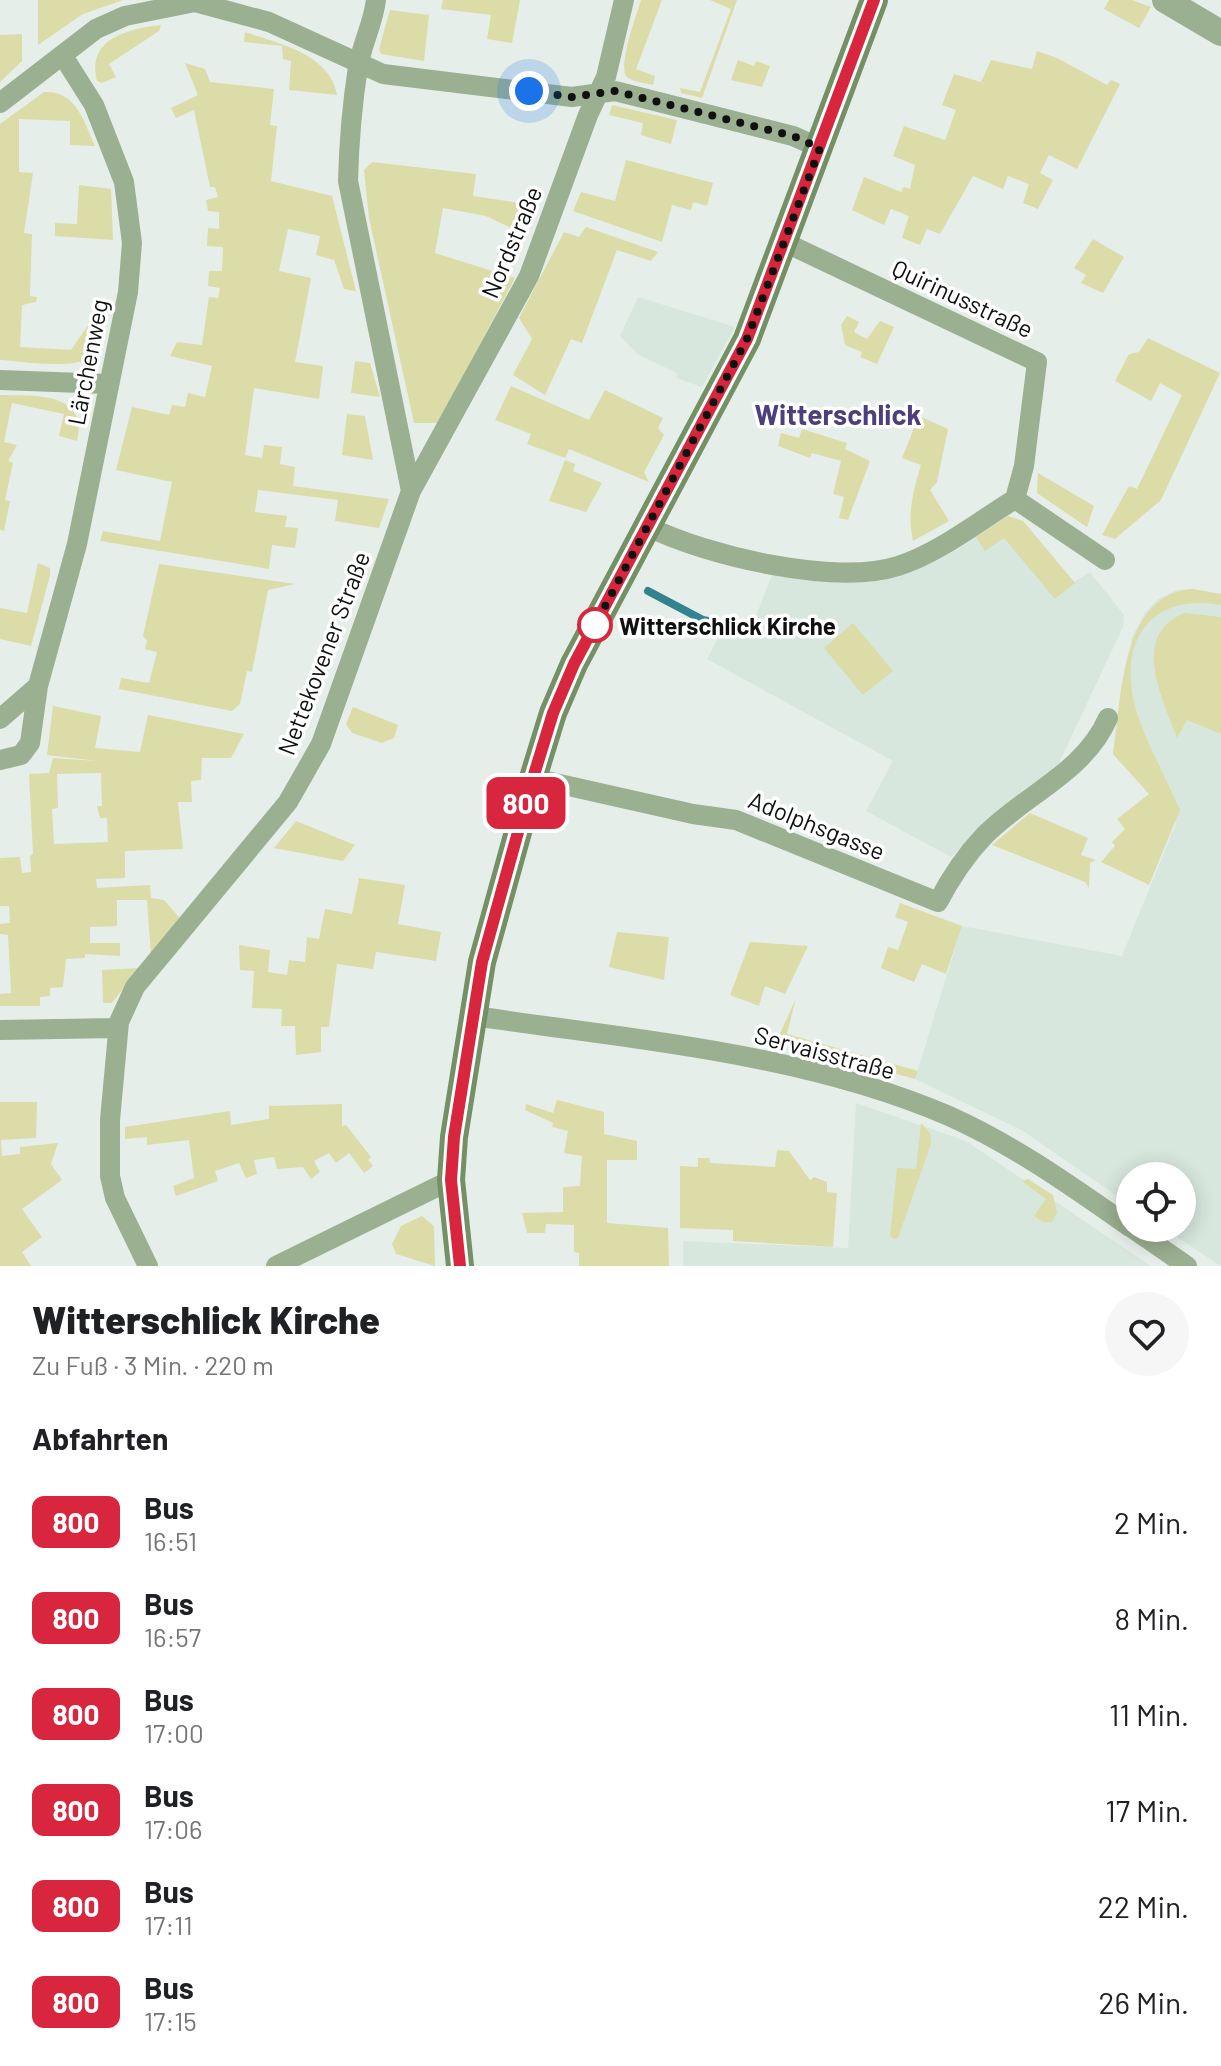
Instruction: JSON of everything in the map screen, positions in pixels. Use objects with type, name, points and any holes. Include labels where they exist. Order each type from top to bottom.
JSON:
[{"type":"main road","points":[[460,1266],[451,1180],[454,1137],[482,962],[553,713],[574,664],[747,339],[874,0]]},
{"type":"street","points":[[376,0],[372,29],[359,63],[349,136],[349,195],[411,491]]},
{"type":"street","name":"Nordstraße","points":[[411,491],[529,276],[606,77],[624,0]]},
{"type":"street","points":[[1165,0],[1221,33]]},
{"type":"street","points":[[0,103],[96,29],[125,16],[195,1],[269,22],[383,74],[572,97],[615,91],[793,136],[820,148]]},
{"type":"street","name":"Lärchenweg","points":[[0,760],[21,755],[30,743],[38,686],[77,544],[128,292],[132,243],[129,208],[106,132],[63,56]]},
{"type":"street","name":"Quirinusstraße","points":[[784,242],[1037,362],[1024,466],[1015,499]]},
{"type":"street","points":[[0,380],[109,384]]},
{"type":"street","name":"Nettekovener Straße","points":[[148,1266],[115,1198],[110,1176],[116,1028],[135,987],[288,802],[321,744],[411,491]]},
{"type":"street","points":[[649,527],[669,537],[779,566],[854,574],[899,566],[1015,499],[1105,560]]},
{"type":"street","points":[[0,719],[38,686]]},
{"type":"street","name":"Adolphsgasse","points":[[533,778],[693,814],[736,820],[938,902],[948,881],[984,836],[1088,753],[1108,718]]},
{"type":"street","name":"Servaisstraße","points":[[475,1016],[761,1060],[857,1083],[948,1116],[1005,1143],[1116,1217]]},
{"type":"street","points":[[0,1030],[116,1028]]},
{"type":"street","points":[[276,1266],[451,1180]]},
{"type":"street","name":"Servaisstraße","points":[[1153,1242],[1187,1266]]},
{"type":"shaded area","points":[[638,297],[735,327],[702,387],[676,378],[677,373],[637,354],[620,336]]},
{"type":"shaded area","points":[[1008,516],[1023,521],[1074,582],[1090,572],[1124,615],[1123,627],[1057,767],[951,857],[866,811],[893,761],[707,659],[721,633],[730,627],[749,633],[774,570],[915,568],[955,551]]},
{"type":"shaded area","points":[[1193,589],[1221,594],[1221,1266],[1184,1242],[1196,1242],[1196,1162],[1116,1162],[1116,1195],[1023,1131],[915,1079],[962,926],[1122,956],[1176,823],[1113,754],[1132,637],[1145,613],[1158,599],[1177,590]]},
{"type":"shaded area","points":[[856,1103],[966,1141],[1151,1266],[683,1266],[683,1241],[848,1248]]},
{"type":"green space","points":[[38,0],[123,0],[83,14],[38,45]]},
{"type":"green space","points":[[443,0],[520,0],[512,43],[487,39],[491,15],[441,9]]},
{"type":"green space","points":[[641,0],[662,0],[636,69],[655,76],[653,85],[630,79],[625,71],[626,51]]},
{"type":"green space","points":[[710,0],[737,0],[702,98],[681,93],[680,88],[700,92],[731,9]]},
{"type":"green space","points":[[1109,0],[1132,0],[1151,7],[1139,28],[1104,9]]},
{"type":"green space","points":[[390,10],[429,15],[424,61],[381,54],[379,49]]},
{"type":"green space","points":[[161,25],[159,31],[109,64],[116,77],[102,83],[97,81],[95,67],[103,46],[123,33]]},
{"type":"green space","points":[[245,32],[288,46],[314,60],[325,70],[337,95],[289,90],[291,61],[283,59],[282,46],[244,42]]},
{"type":"green space","points":[[22,34],[22,61],[0,82],[0,35]]},
{"type":"green space","points":[[1037,51],[1057,58],[1107,85],[1111,80],[1120,84],[1077,169],[1049,155],[1040,173],[1053,180],[1038,209],[1023,203],[1029,184],[1008,176],[1003,189],[973,176],[940,234],[927,229],[920,245],[902,238],[909,216],[891,209],[884,225],[852,210],[864,177],[901,192],[904,187],[910,189],[915,165],[893,156],[904,126],[945,140],[956,110],[942,105],[954,74],[981,82],[991,60],[1032,69]]},
{"type":"green space","points":[[738,60],[754,66],[756,61],[770,66],[762,87],[731,80]]},
{"type":"green space","points":[[185,63],[205,69],[210,82],[274,89],[270,125],[277,126],[271,181],[332,196],[356,291],[344,289],[334,260],[316,255],[320,236],[288,229],[279,271],[311,278],[295,362],[323,366],[319,399],[254,388],[245,455],[262,458],[264,445],[282,447],[280,464],[295,467],[293,486],[389,499],[379,528],[335,521],[338,500],[258,490],[255,512],[287,516],[285,527],[298,528],[295,548],[272,545],[269,569],[100,541],[103,531],[160,541],[172,482],[116,470],[132,407],[169,415],[172,405],[185,407],[188,393],[205,397],[212,366],[170,356],[177,342],[202,345],[209,297],[218,298],[220,288],[208,286],[209,271],[222,271],[223,247],[207,246],[208,228],[219,229],[219,212],[208,211],[206,200],[218,197],[215,187],[210,187],[194,110],[176,118],[171,108],[198,95]]},
{"type":"green space","points":[[44,92],[64,96],[71,102],[95,146],[70,145],[70,121],[19,119],[19,172],[33,173],[24,233],[32,234],[30,296],[37,297],[36,302],[22,305],[20,347],[71,350],[96,314],[107,313],[96,351],[86,360],[76,363],[0,360],[0,124]]},
{"type":"green space","points":[[612,105],[677,120],[671,144],[641,135],[643,123],[609,115]]},
{"type":"green space","points":[[626,160],[713,183],[707,206],[693,202],[691,210],[672,205],[662,242],[573,211],[581,192],[615,201]]},
{"type":"green space","points":[[372,162],[476,174],[473,196],[533,205],[526,235],[486,216],[443,208],[435,253],[515,278],[438,423],[414,423],[369,218],[364,170]]},
{"type":"green space","points":[[79,185],[111,189],[113,240],[55,236],[55,223],[77,224]]},
{"type":"green space","points":[[586,227],[658,252],[651,261],[617,250],[582,343],[571,339],[545,395],[513,375],[532,339],[519,318],[564,232],[579,237]]},
{"type":"green space","points":[[1093,239],[1124,257],[1103,293],[1081,283],[1086,275],[1074,268]]},
{"type":"green space","points":[[847,316],[859,322],[854,332],[867,339],[880,321],[894,327],[877,364],[860,357],[862,352],[845,345],[841,325]]},
{"type":"green space","points":[[1148,338],[1220,373],[1161,500],[1115,539],[1102,535],[1129,486],[1137,489],[1182,395],[1160,383],[1151,401],[1115,381],[1129,354],[1139,352]]},
{"type":"green space","points":[[355,361],[370,363],[380,397],[351,393]]},
{"type":"green space","points":[[511,386],[589,420],[605,390],[663,418],[658,428],[664,435],[644,472],[649,482],[569,449],[565,458],[527,444],[531,434],[495,420]]},
{"type":"green space","points":[[0,395],[55,400],[75,413],[78,425],[77,441],[59,436],[64,414],[12,403],[4,442],[17,445],[8,461],[13,463],[5,500],[10,501],[4,531],[0,530]]},
{"type":"green space","points":[[347,414],[365,416],[373,460],[342,455]]},
{"type":"green space","points":[[919,416],[948,429],[937,482],[930,490],[949,521],[913,541],[912,503],[921,465],[902,458]]},
{"type":"green space","points":[[802,429],[847,443],[845,449],[870,461],[848,520],[839,518],[844,497],[833,494],[841,461],[812,453],[810,458],[778,446],[781,433],[799,438]]},
{"type":"green space","points":[[565,460],[575,464],[573,471],[602,483],[586,512],[549,501]]},
{"type":"green space","points":[[1038,473],[1094,506],[1087,527],[1037,493]]},
{"type":"green space","points":[[1008,516],[1023,521],[1075,583],[1055,599],[1004,538],[985,551],[976,537]]},
{"type":"green space","points":[[38,563],[50,568],[50,575],[31,646],[0,639],[0,608],[27,613]]},
{"type":"green space","points":[[159,564],[295,584],[268,590],[252,672],[247,671],[240,704],[232,711],[119,689],[121,678],[149,683],[157,652],[145,649],[147,641],[143,636]]},
{"type":"green space","points":[[1193,589],[1221,594],[1221,605],[1195,603],[1174,607],[1156,616],[1143,629],[1131,666],[1137,713],[1180,810],[1149,885],[1101,862],[1115,846],[1112,842],[1125,829],[1117,819],[1149,794],[1113,754],[1123,679],[1138,628],[1151,609],[1169,595]]},
{"type":"green space","points":[[1184,613],[1221,617],[1221,734],[1187,720],[1177,738],[1158,686],[1154,652],[1158,636],[1168,623]]},
{"type":"green space","points":[[853,623],[893,671],[863,695],[824,648]]},
{"type":"green space","points":[[53,706],[101,716],[95,748],[140,752],[148,715],[244,734],[231,758],[202,758],[201,780],[191,781],[192,802],[178,802],[183,849],[125,851],[125,878],[96,879],[97,888],[150,885],[151,898],[164,900],[180,918],[151,956],[147,900],[117,900],[117,926],[90,927],[90,943],[120,943],[120,956],[85,954],[85,958],[66,959],[63,987],[50,988],[50,996],[40,997],[40,1006],[0,1006],[0,994],[11,993],[8,935],[0,934],[0,924],[10,923],[9,906],[0,906],[0,858],[20,857],[22,873],[31,872],[29,774],[49,773],[53,758],[98,761],[47,755]],"holes":[[[101,773],[102,806],[97,806],[100,818],[107,818],[108,842],[54,844],[52,809],[58,808],[57,774]]]},
{"type":"green space","points":[[353,707],[398,725],[394,738],[382,743],[352,733],[346,724]]},
{"type":"green space","points":[[1030,813],[1088,838],[1081,855],[1096,860],[1090,863],[1089,888],[1085,882],[992,845]]},
{"type":"green space","points":[[296,821],[355,845],[343,861],[274,848]]},
{"type":"green space","points":[[359,878],[405,885],[398,924],[441,932],[436,961],[376,952],[373,969],[337,964],[329,1027],[321,1027],[321,1052],[296,1055],[295,1026],[281,1026],[282,1009],[252,1008],[254,971],[240,970],[239,945],[270,950],[268,972],[287,975],[289,960],[305,962],[307,937],[319,939],[325,909],[352,914]]},
{"type":"green space","points":[[900,903],[962,926],[946,974],[922,964],[914,982],[881,968],[888,947],[898,950],[908,922],[895,917]]},
{"type":"green space","points":[[617,932],[669,937],[664,980],[609,967]]},
{"type":"green space","points":[[750,942],[808,946],[785,994],[765,986],[759,1006],[730,995]]},
{"type":"green space","points":[[139,968],[112,1003],[103,1003],[102,970]]},
{"type":"green space","points":[[796,998],[787,1034],[918,1071],[915,1079],[780,1043],[779,1036]]},
{"type":"green space","points":[[557,1100],[604,1112],[604,1134],[637,1141],[637,1160],[607,1160],[607,1223],[668,1228],[669,1266],[579,1266],[579,1253],[574,1252],[574,1225],[546,1224],[545,1233],[527,1233],[522,1213],[563,1212],[563,1187],[580,1186],[582,1156],[564,1153],[568,1131],[552,1127],[553,1123],[525,1110],[526,1104],[553,1113]]},
{"type":"green space","points":[[0,1102],[37,1102],[36,1138],[1,1140],[2,1156],[20,1154],[20,1147],[58,1143],[51,1164],[62,1180],[22,1209],[42,1237],[22,1252],[31,1266],[0,1266]]},
{"type":"green space","points":[[342,1104],[342,1126],[346,1125],[371,1157],[368,1160],[373,1166],[364,1173],[349,1153],[336,1163],[329,1153],[314,1161],[320,1172],[311,1179],[303,1167],[277,1169],[274,1157],[254,1160],[257,1174],[246,1178],[239,1163],[215,1171],[218,1181],[176,1196],[173,1186],[194,1178],[189,1140],[147,1145],[147,1137],[125,1139],[125,1127],[230,1111],[231,1125],[269,1119],[269,1106]]},
{"type":"green space","points":[[921,1123],[930,1133],[931,1144],[898,1238],[894,1239],[890,1236],[897,1168],[916,1169]]},
{"type":"green space","points":[[777,1150],[789,1151],[810,1180],[814,1177],[827,1182],[827,1192],[837,1193],[833,1247],[733,1241],[733,1230],[680,1228],[680,1166],[698,1167],[698,1158],[709,1158],[710,1163],[775,1167]]},
{"type":"green space","points":[[1028,1179],[1053,1195],[1057,1213],[1052,1222],[1043,1222],[1034,1216],[1046,1199],[1022,1181]]},
{"type":"green space","points":[[422,1216],[434,1226],[435,1266],[396,1254],[392,1244],[401,1226]]},
{"type":"waterway","points":[[648,591],[703,620],[714,633]]},
{"type":"waterway","points":[[703,620],[716,623],[714,633]]},
{"type":"bus line","name":"800","points":[[460,1266],[451,1180],[454,1137],[482,962],[553,713],[574,664],[747,339],[874,0]]},
{"type":"place","name":"Witterschlick Kirche","points":[[595,625]]},
{"type":"district","name":"Witterschlick","points":[[838,414]]},
{"type":"route","points":[[529,91],[572,97],[615,91],[793,136],[820,148],[747,339],[595,625]]}]
